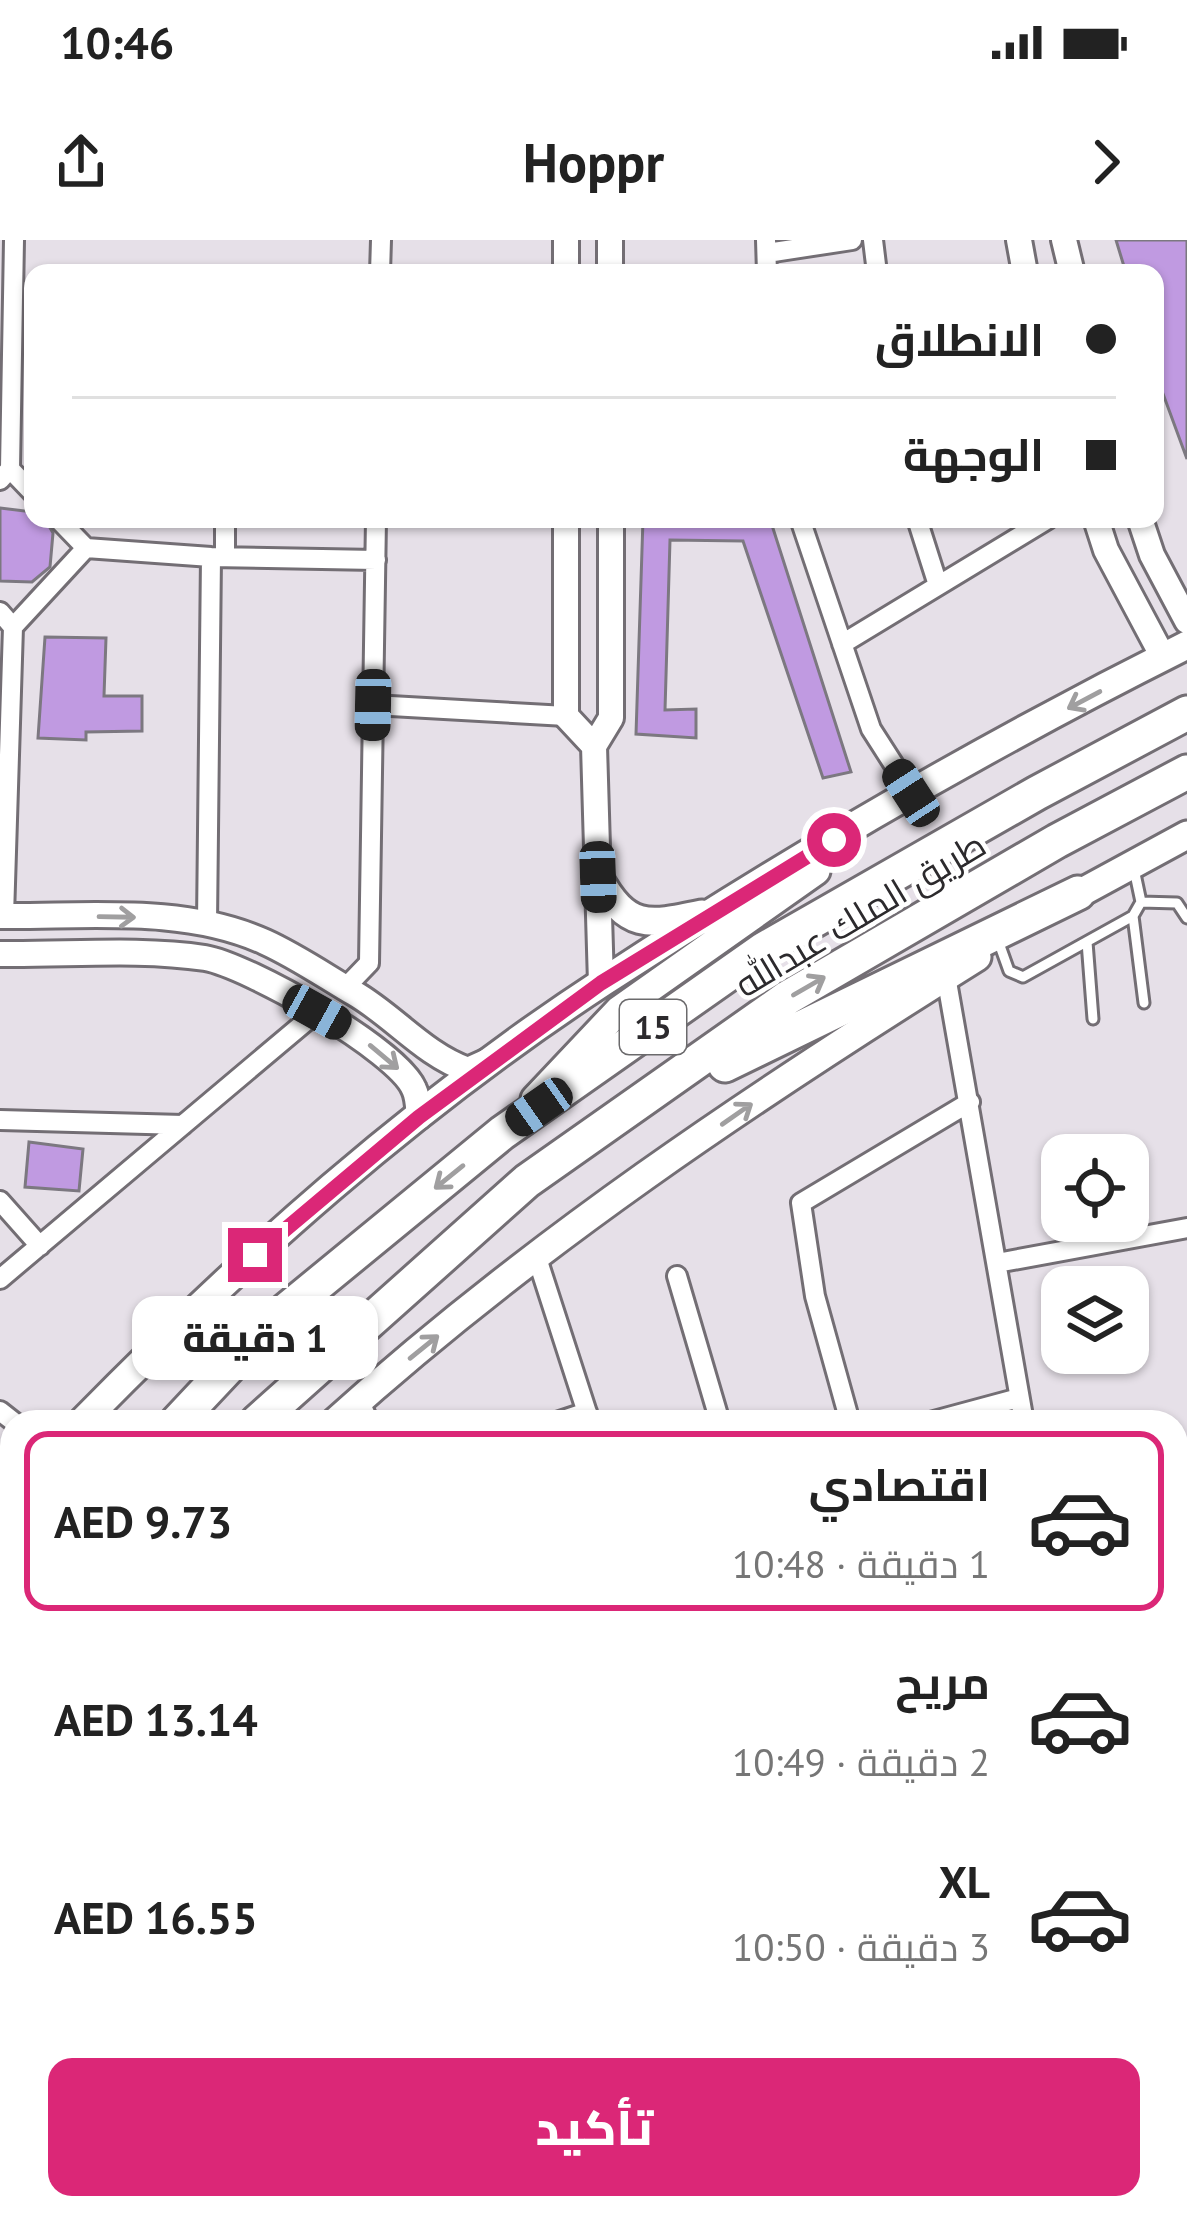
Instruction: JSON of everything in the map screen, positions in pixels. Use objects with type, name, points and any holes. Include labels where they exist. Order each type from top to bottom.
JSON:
[{"type":"highway","name":"طريق الملك عبدالله","points":[[188,1410],[268,1325],[502,1133],[764,949],[1187,713]]},
{"type":"highway","name":"طريق الملك عبدالله","points":[[271,1410],[527,1181],[787,998],[1187,772]]},
{"type":"highway","points":[[527,1181],[761,1044],[955,956],[1078,893]]},
{"type":"highway","points":[[164,1410],[268,1325]]},
{"type":"main road","points":[[94,1410],[185,1317],[324,1193],[601,983],[911,793],[1175,651]]},
{"type":"main road","points":[[502,1133],[619,1010],[866,838],[911,793]]},
{"type":"main road","points":[[365,1410],[536,1255],[811,1063],[1078,893],[1187,835]]},
{"type":"main road","points":[[598,877],[615,908],[633,919],[670,921],[718,911]]},
{"type":"street","points":[[5,475],[6,335],[14,240]]},
{"type":"street","points":[[767,255],[853,240]]},
{"type":"street","points":[[67,528],[86,548],[376,560]]},
{"type":"street","points":[[207,923],[218,557],[223,528]]},
{"type":"street","points":[[0,1279],[369,963],[376,528]]},
{"type":"street","points":[[566,528],[566,716],[593,746]]},
{"type":"street","points":[[601,983],[593,746],[611,718],[611,528]]},
{"type":"street","points":[[803,528],[871,729],[911,793]]},
{"type":"street","points":[[920,528],[938,586]]},
{"type":"street","points":[[842,644],[1033,528]]},
{"type":"street","points":[[1099,528],[1106,550],[1175,651]]},
{"type":"street","points":[[1143,528],[1187,621]]},
{"type":"street","points":[[86,548],[7,619],[2,916],[178,918],[207,923],[266,942],[369,1002],[445,1062],[468,1070],[500,1056]]},
{"type":"street","points":[[373,705],[566,716]]},
{"type":"street","points":[[0,955],[211,958],[348,1028],[396,1066],[414,1088],[419,1117]]},
{"type":"street","points":[[946,976],[1022,1410]]},
{"type":"street","points":[[847,1410],[815,1296],[801,1203],[970,1102]]},
{"type":"street","points":[[0,1120],[183,1125]]},
{"type":"street","points":[[0,1201],[40,1246]]},
{"type":"street","points":[[997,1264],[1187,1228]]},
{"type":"street","points":[[536,1255],[586,1410]]},
{"type":"street","points":[[677,1276],[716,1410]]},
{"type":"street","points":[[974,1410],[1019,1398]]},
{"type":"lane","points":[[1000,943],[1009,971],[1023,977],[1133,916],[1141,902],[1132,864]]},
{"type":"lane","points":[[1141,902],[1177,903],[1187,918]]},
{"type":"lane","points":[[1133,916],[1144,1003]]},
{"type":"lane","points":[[1087,942],[1093,1019]]},
{"type":"building","points":[[1116,240],[1187,240],[1187,459],[1164,396],[1164,264],[1123,264]]},
{"type":"building","points":[[0,508],[24,511],[24,528],[50,528],[53,533],[50,567],[32,582],[0,581]]},
{"type":"building","points":[[643,528],[773,528],[851,772],[823,778],[743,541],[670,540],[665,710],[696,709],[696,738],[636,734]]},
{"type":"building","points":[[45,637],[106,638],[104,696],[142,696],[142,731],[86,732],[86,740],[38,738]]},
{"type":"building","points":[[29,1142],[83,1149],[79,1191],[25,1187]]},
{"type":"route","points":[[255,1255],[419,1117],[601,983],[834,840]]}]
